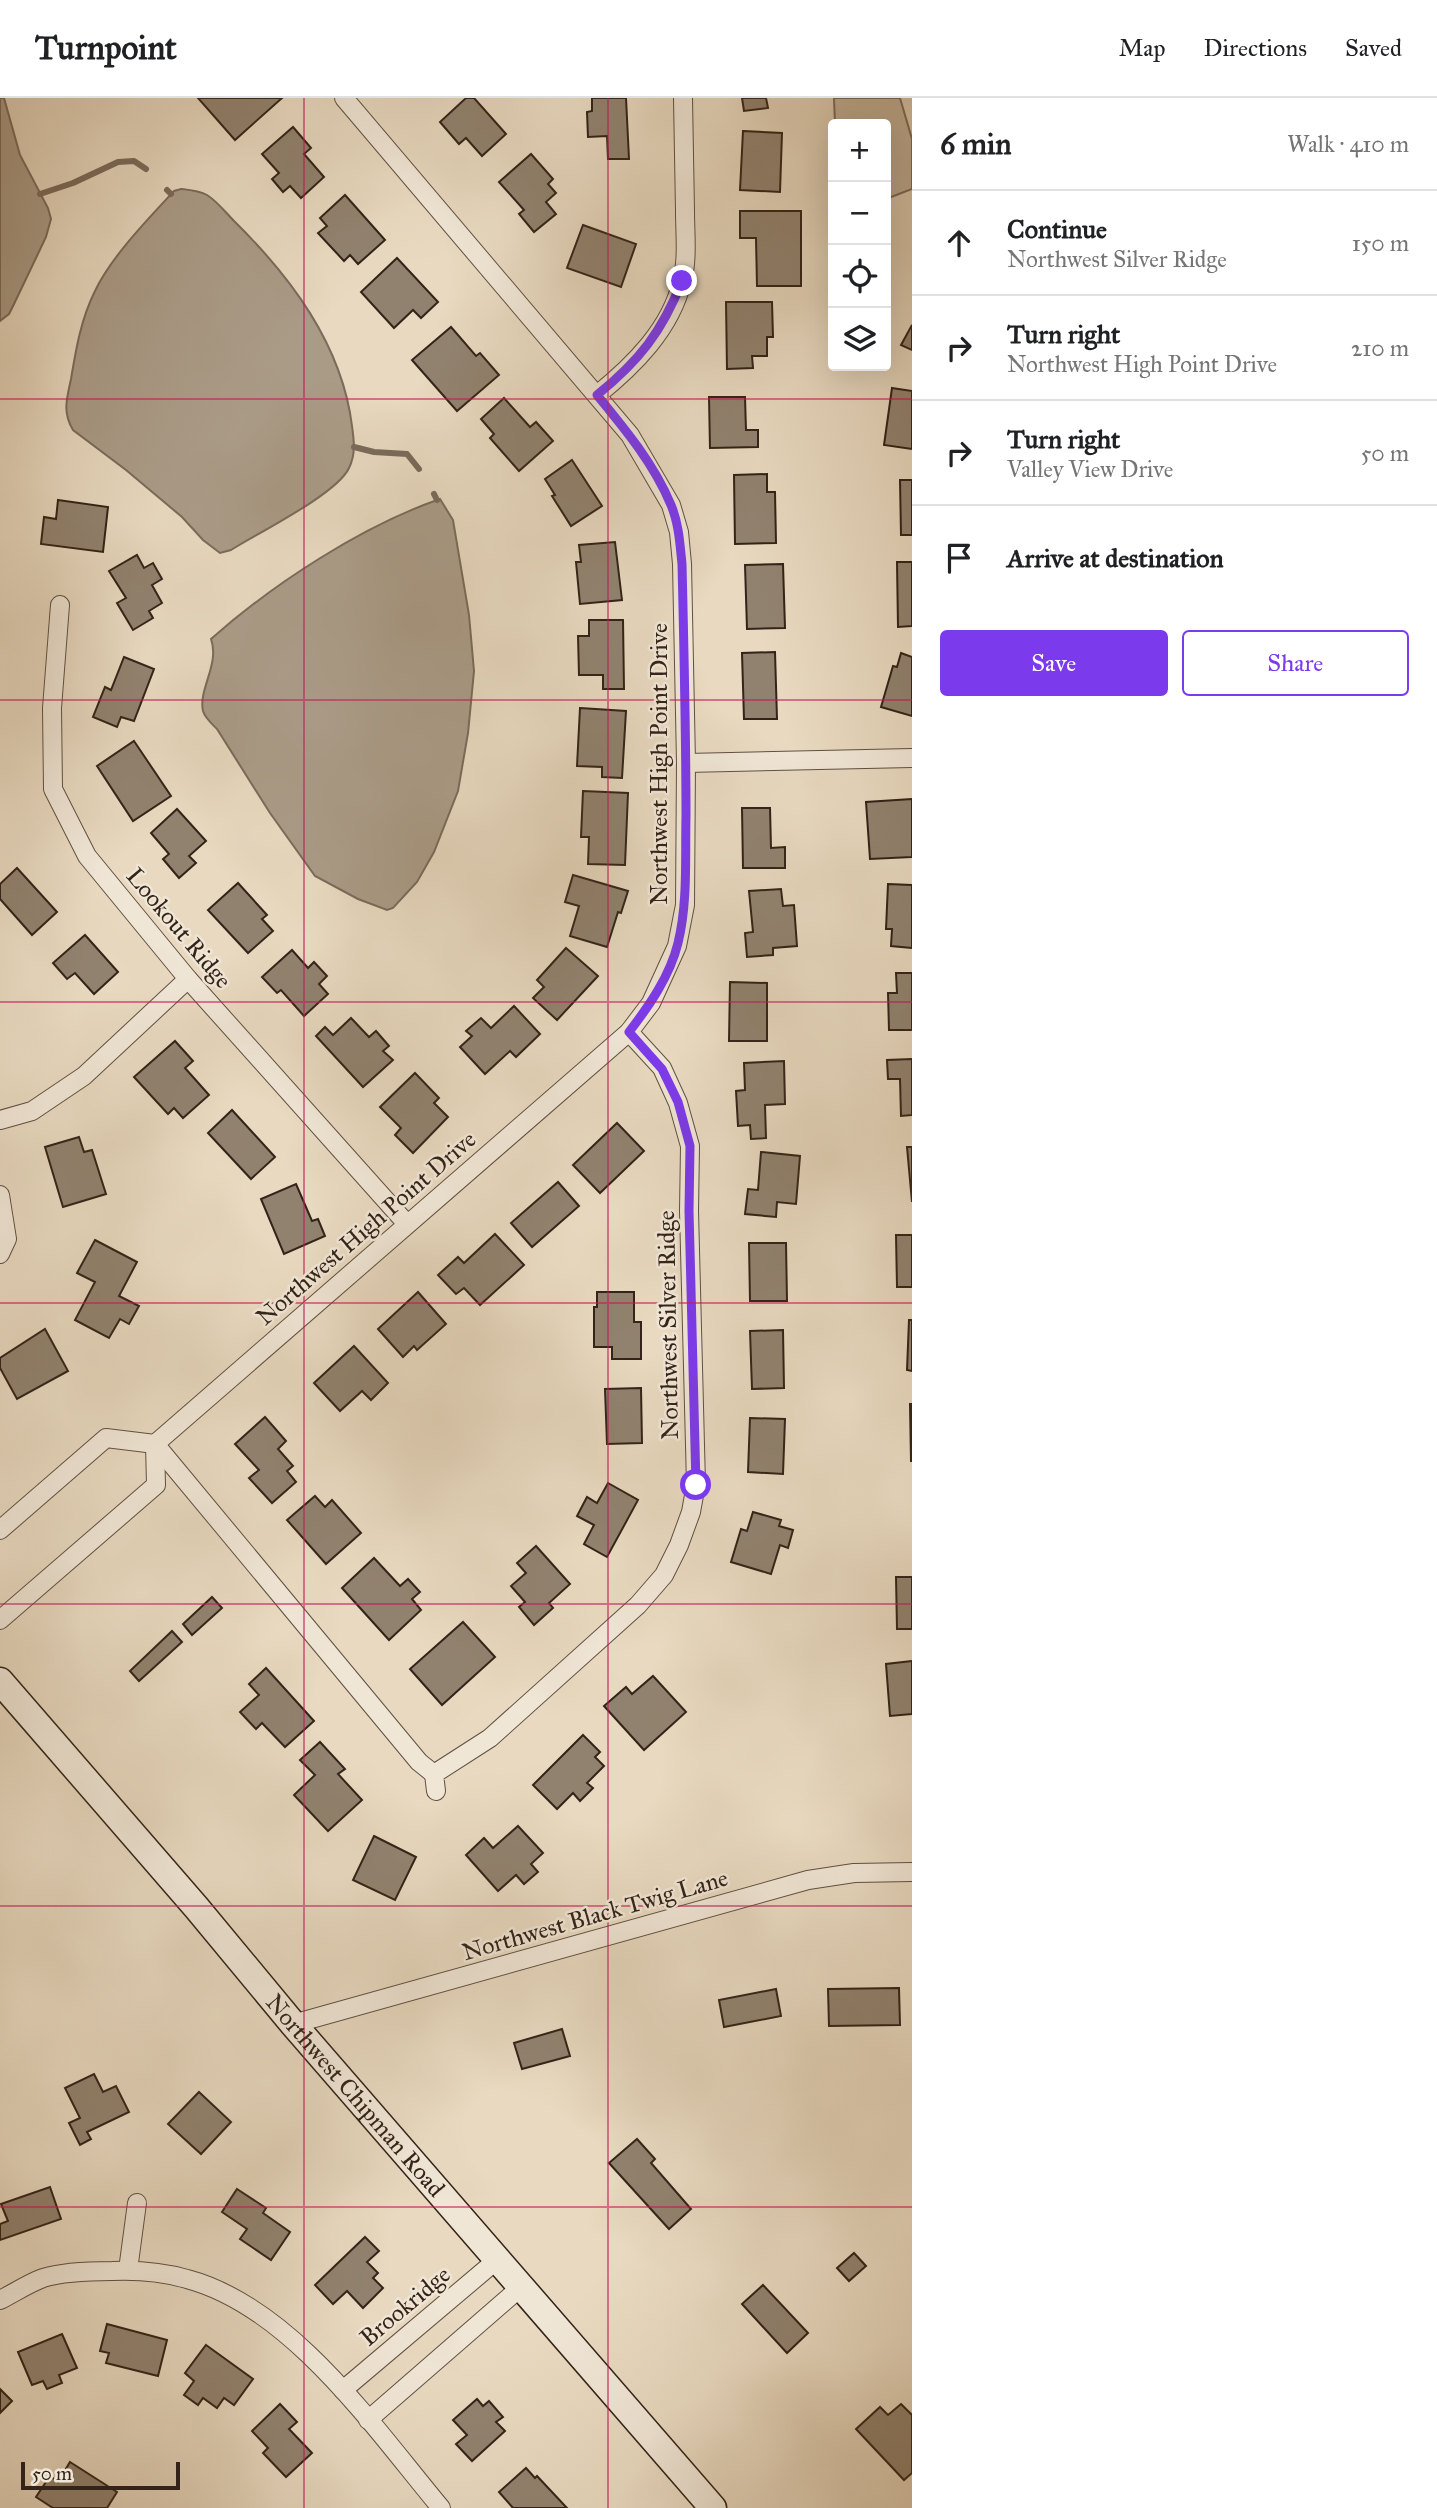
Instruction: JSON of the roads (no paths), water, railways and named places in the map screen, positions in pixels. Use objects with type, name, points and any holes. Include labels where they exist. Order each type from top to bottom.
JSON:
[{"type":"main road","name":"Northwest Chipman Road","points":[[0,1681],[713,2508]]},
{"type":"street","name":"Northwest High Point Drive","points":[[155,1444],[629,1032],[651,1003],[677,946],[685,905],[686,763],[682,564],[679,532],[671,505],[630,435],[344,98]]},
{"type":"street","points":[[597,395],[643,353],[670,312],[682,281],[685,249],[683,98]]},
{"type":"street","name":"Lookout Ridge","points":[[60,605],[52,708],[53,789],[87,856],[188,978],[407,1224]]},
{"type":"street","points":[[686,763],[912,758]]},
{"type":"street","points":[[0,1120],[32,1111],[84,1076],[188,978]]},
{"type":"street","name":"Northwest Silver Ridge","points":[[155,1444],[435,1783],[490,1738],[638,1605],[664,1575],[691,1512],[696,1485],[689,1211],[690,1146],[678,1102],[662,1069],[629,1032]]},
{"type":"street","points":[[0,1195],[7,1238],[0,1254]]},
{"type":"street","points":[[0,1530],[106,1438],[155,1444],[156,1485],[0,1620]]},
{"type":"street","name":"Northwest Black Twig Lane","points":[[293,2024],[808,1880],[854,1873],[912,1872]]},
{"type":"street","points":[[128,2270],[137,2203]]},
{"type":"street","name":"Brookridge","points":[[343,2390],[498,2259]]},
{"type":"street","points":[[0,2300],[44,2278],[128,2270],[188,2279],[248,2307],[277,2326],[343,2390],[441,2508]]},
{"type":"street","points":[[368,2420],[521,2287]]},
{"type":"waterway","points":[[40,194],[73,183],[118,162],[134,161],[146,169]]},
{"type":"waterway","points":[[167,190],[171,194]]},
{"type":"waterway","points":[[354,447],[374,452],[407,454],[419,469]]},
{"type":"waterway","points":[[434,494],[437,500]]}]
